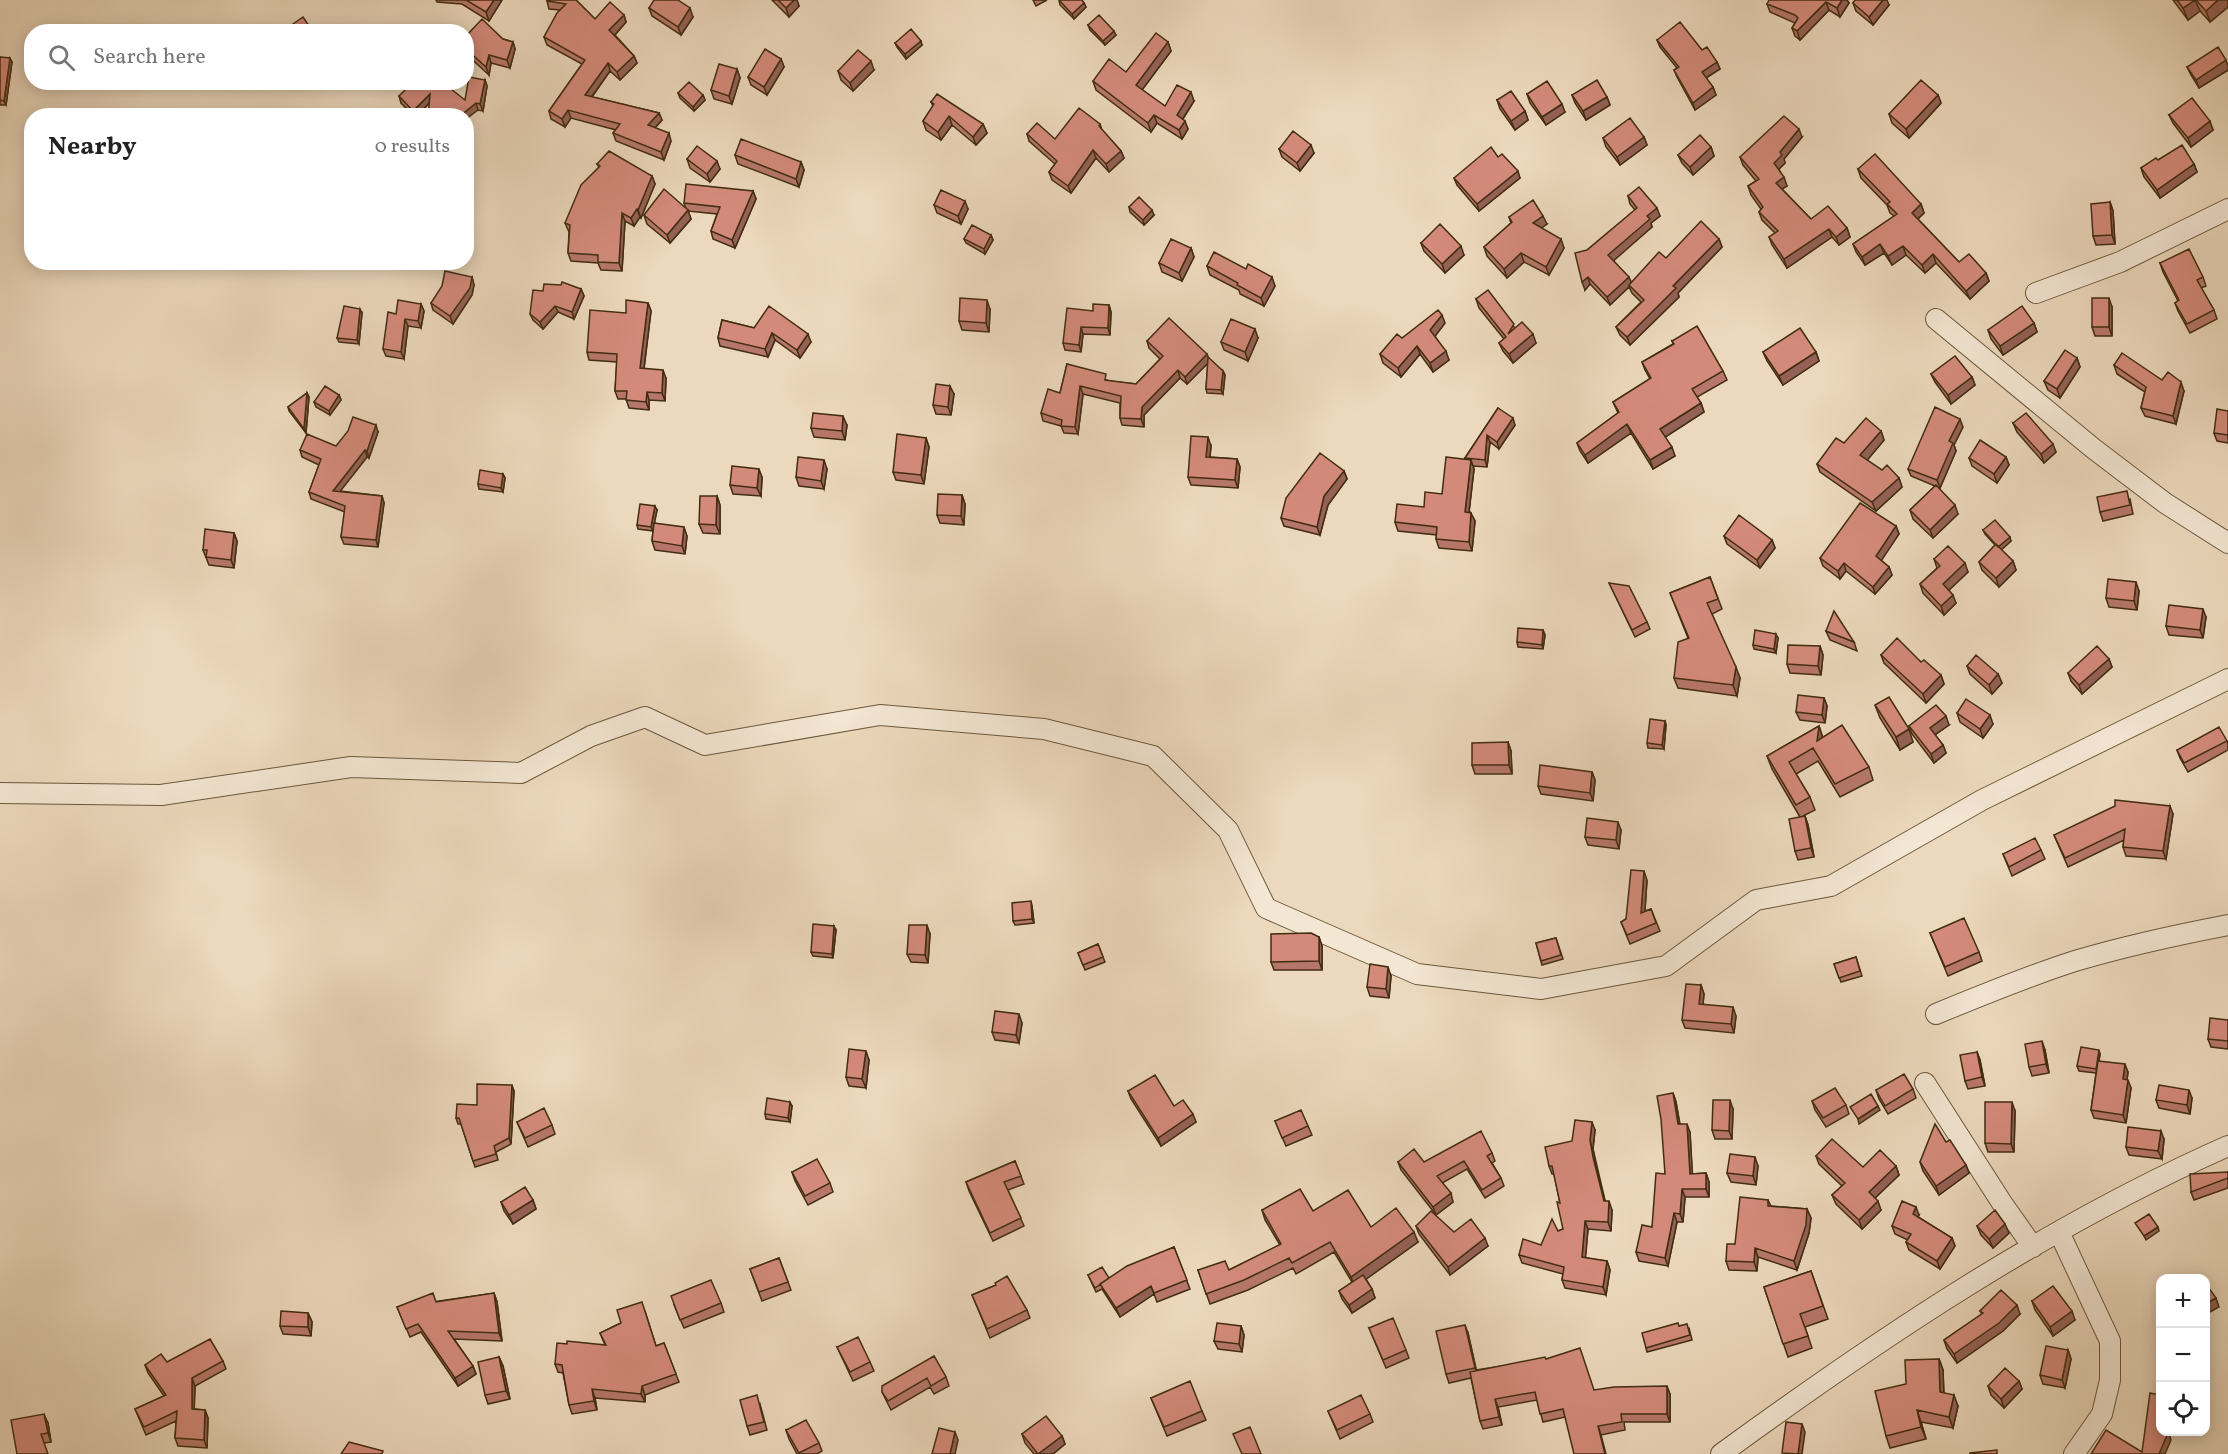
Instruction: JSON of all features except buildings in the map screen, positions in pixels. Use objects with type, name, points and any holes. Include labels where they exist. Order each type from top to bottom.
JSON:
[{"type":"street","points":[[2036,293],[2120,262],[2228,209]]},
{"type":"street","points":[[1936,319],[2094,449],[2165,503],[2228,543]]},
{"type":"street","points":[[0,793],[161,795],[351,767],[521,773],[591,736],[645,717],[705,745],[880,716],[1044,729],[1153,756],[1228,830],[1266,908],[1417,974],[1541,989],[1666,966],[1756,900],[1831,886],[1982,800],[2228,680]]},
{"type":"street","points":[[1936,1014],[2074,962],[2151,940],[2228,925]]},
{"type":"street","points":[[1925,1083],[1995,1194],[2033,1247]]},
{"type":"street","points":[[1721,1454],[1932,1308],[2060,1232],[2190,1162],[2228,1146]]},
{"type":"street","points":[[2060,1232],[2110,1341],[2110,1380],[2102,1414],[2074,1454]]}]
